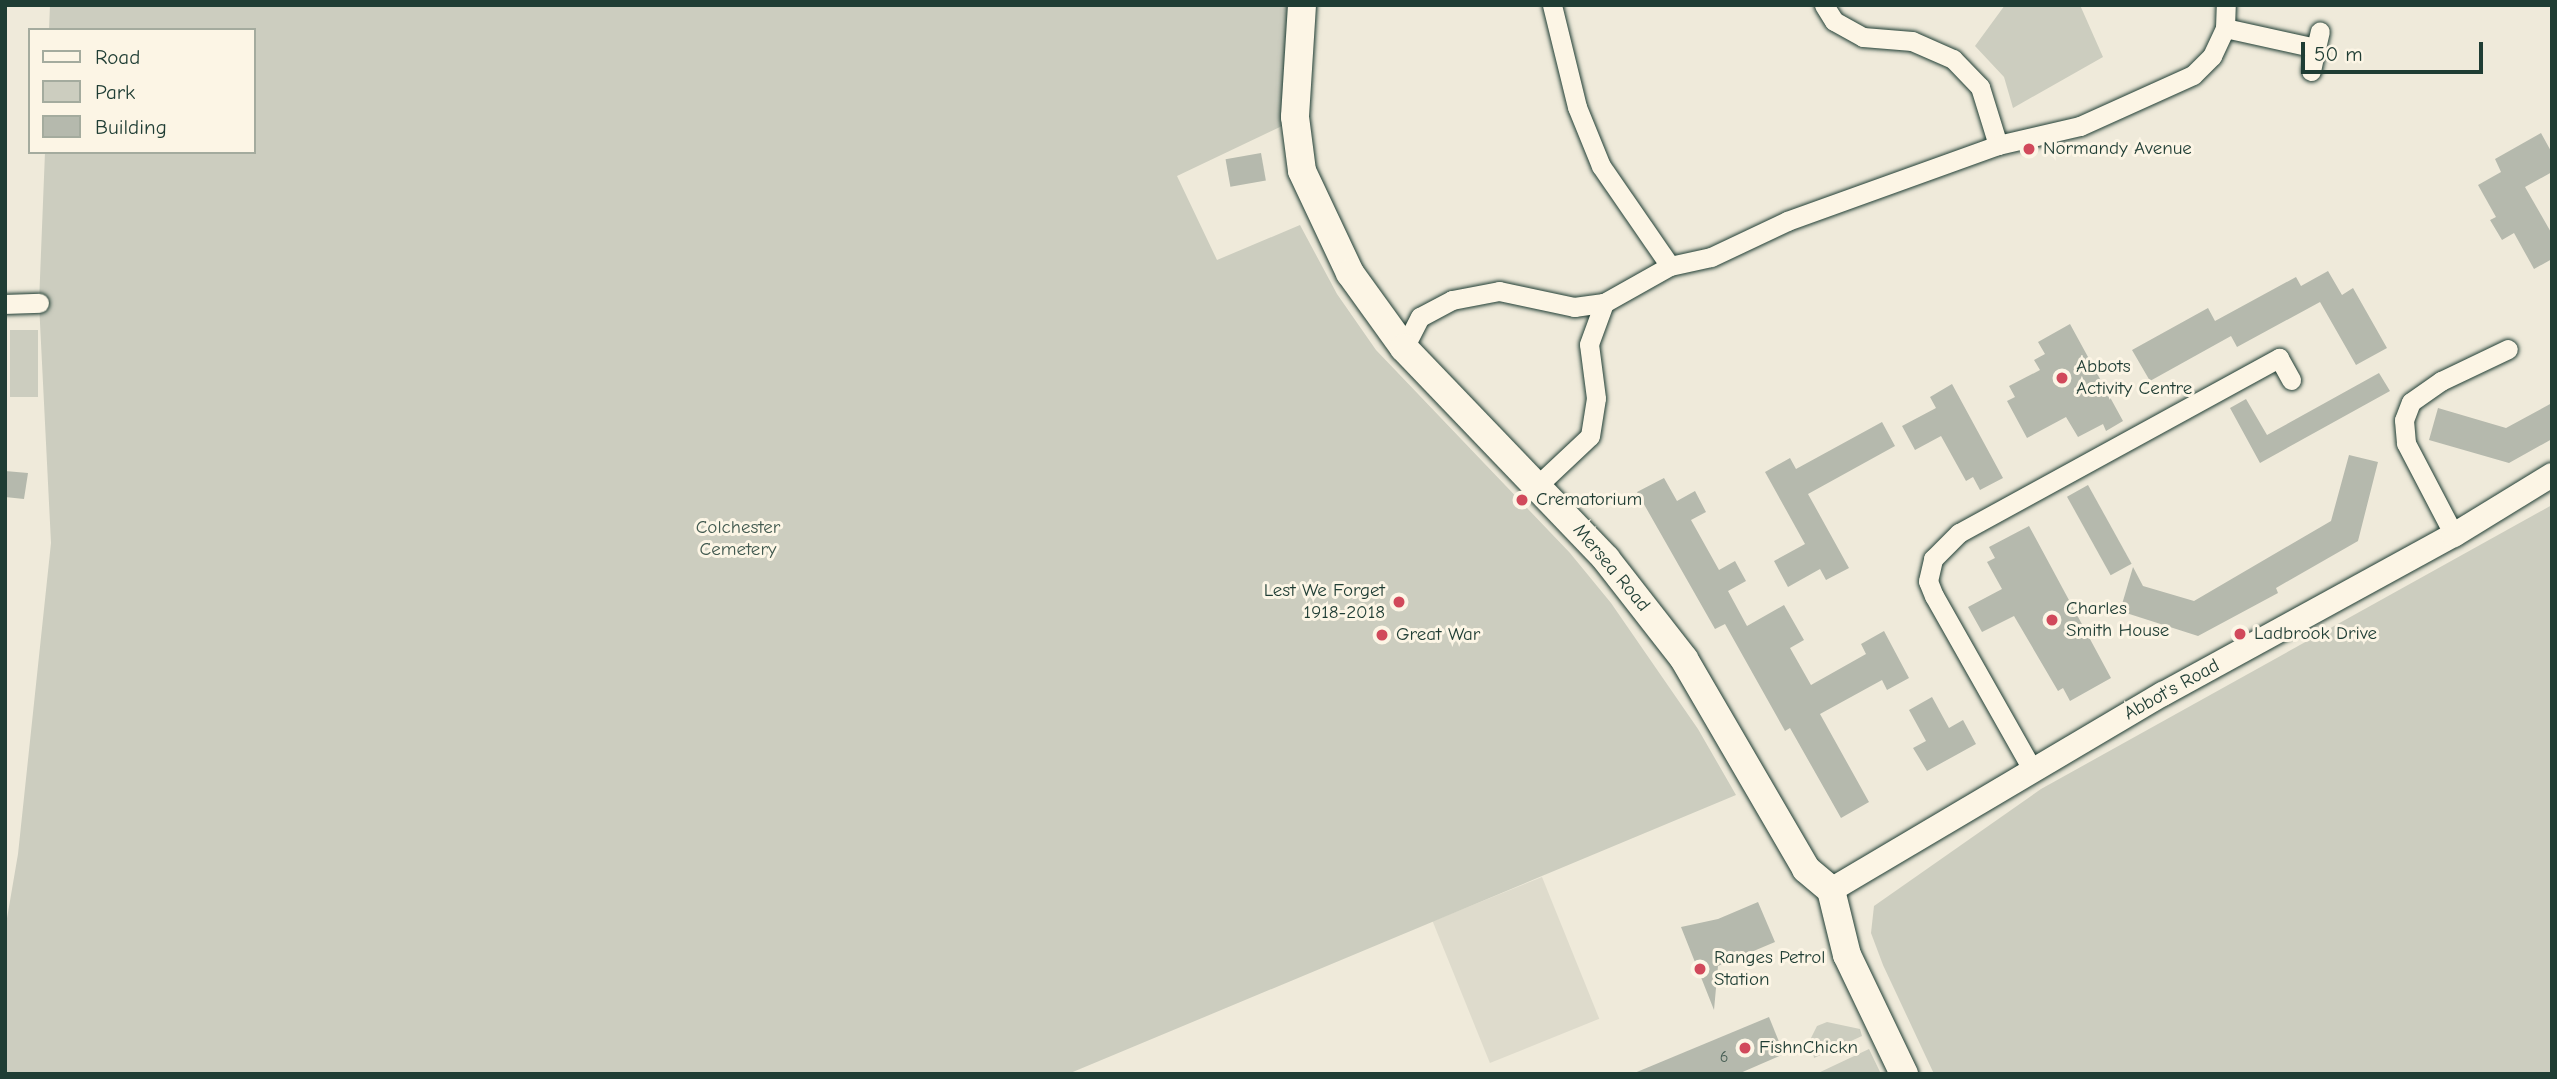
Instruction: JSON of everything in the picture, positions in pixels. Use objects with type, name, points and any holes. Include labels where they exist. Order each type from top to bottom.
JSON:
[{"type":"main road","name":"Mersea Road","points":[[1302,5],[1295,117],[1302,172],[1350,273],[1404,348],[1606,559],[1684,659],[1806,869],[1831,890]]},
{"type":"main road","points":[[1831,890],[1847,955],[1903,1074]]},
{"type":"street","points":[[1552,5],[1577,107],[1601,166],[1670,266]]},
{"type":"street","points":[[1824,5],[1834,21],[1863,37],[1912,41],[1953,59],[1980,87],[1998,145]]},
{"type":"street","points":[[1404,348],[1420,317],[1452,300],[1499,291],[1574,307],[1604,303],[1670,266],[1711,257],[1787,221],[1998,145],[2080,126],[2168,89],[2193,75],[2212,56],[2225,27],[2225,5]]},
{"type":"street","points":[[2225,27],[2318,39],[2311,71]]},
{"type":"street","points":[[5,304],[39,303]]},
{"type":"street","points":[[1538,485],[1590,436],[1596,398],[1589,344],[1604,303]]},
{"type":"street","points":[[2454,535],[2406,443],[2404,420],[2411,402],[2431,388],[2508,349]]},
{"type":"street","points":[[2032,769],[1934,596],[1928,581],[1933,559],[1959,533],[2279,358],[2291,380]]},
{"type":"street","name":"Abbot's Road","points":[[1831,890],[2032,769],[2454,535],[2552,475]]},
{"type":"shaded area","points":[[1542,877],[1599,1019],[1490,1063],[1433,921]]},
{"type":"green space","name":"Colchester Cemetery","points":[[50,5],[1293,5],[1282,126],[1177,176],[1217,260],[1300,225],[1337,294],[1376,350],[1570,553],[1611,603],[1698,729],[1736,795],[1068,1074],[5,1074],[5,930],[18,854],[51,543],[39,303],[45,154],[256,154],[256,28],[49,28]]},
{"type":"green space","points":[[2005,5],[2080,5],[2103,57],[2013,108],[2004,77],[1975,46]]},
{"type":"green space","points":[[10,330],[38,330],[38,397],[10,397]]},
{"type":"green space","points":[[2552,505],[2552,1074],[1934,1074],[1871,933],[1874,906],[2041,789]]},
{"type":"green space","points":[[1827,1022],[1860,1029],[1862,1036],[1814,1058],[1811,1038],[1817,1026]]},
{"type":"green space","points":[[1869,1049],[1881,1074],[1816,1074]]},
{"type":"building","points":[[2541,133],[2552,153],[2552,172],[2525,187],[2552,234],[2552,259],[2534,269],[2514,233],[2502,240],[2490,220],[2496,217],[2478,185],[2501,172],[2495,159]]},
{"type":"building","points":[[1261,153],[1266,181],[1230,187],[1226,159]]},
{"type":"building","points":[[2328,271],[2342,295],[2353,288],[2387,348],[2356,365],[2320,302],[2237,347],[2231,336],[2150,381],[2132,350],[2208,308],[2215,321],[2296,277],[2301,286]]},
{"type":"building","name":"Abbots Activity Centre","points":[[2070,324],[2123,421],[2106,431],[2103,424],[2078,437],[2066,417],[2027,438],[2007,401],[2015,397],[2009,386],[2040,370],[2034,360],[2045,354],[2038,342]]},
{"type":"building","points":[[2379,373],[2390,391],[2260,463],[2230,408],[2246,399],[2267,435]]},
{"type":"building","points":[[1952,384],[2003,478],[1980,490],[1973,477],[1966,481],[1941,436],[1915,450],[1902,426],[1936,408],[1930,397]]},
{"type":"building","points":[[2552,403],[2552,439],[2509,463],[2429,440],[2438,408],[2506,428]]},
{"type":"building","points":[[1882,422],[1895,446],[1808,494],[1849,568],[1826,580],[1820,569],[1788,587],[1774,561],[1805,544],[1765,472],[1790,458],[1796,469]]},
{"type":"building","points":[[2349,455],[2378,462],[2358,541],[2276,588],[2278,593],[2198,636],[2120,611],[2133,567],[2143,586],[2194,601],[2331,521]]},
{"type":"building","points":[[5,471],[28,473],[24,499],[5,497]]},
{"type":"building","points":[[1664,478],[1677,501],[1695,491],[1706,512],[1691,520],[1719,570],[1735,561],[1746,581],[1728,591],[1747,626],[1784,605],[1804,640],[1790,648],[1811,685],[1866,654],[1861,644],[1884,631],[1909,678],[1887,690],[1882,680],[1820,714],[1869,802],[1841,818],[1790,728],[1785,731],[1725,624],[1715,629],[1637,492]]},
{"type":"building","points":[[2088,485],[2132,564],[2111,575],[2067,497]]},
{"type":"building","name":"Charles Smith House","points":[[2029,526],[2111,678],[2070,701],[2063,688],[2058,691],[2014,616],[1982,632],[1968,607],[2002,589],[1987,562],[1995,558],[1989,547]]},
{"type":"building","points":[[1932,697],[1949,728],[1963,720],[1976,744],[1927,771],[1913,748],[1926,741],[1909,710]]},
{"type":"building","name":"Ranges Petrol Station","points":[[1758,902],[1775,942],[1718,966],[1714,1010],[1681,927],[1718,919]]},
{"type":"building","points":[[1769,1017],[1784,1054],[1738,1074],[1632,1074]]},
{"type":"place","name":"Normandy Avenue","points":[[2029,149]]},
{"type":"place","name":"Abbots Activity Centre","points":[[2062,378]]},
{"type":"place","name":"Crematorium","points":[[1522,500]]},
{"type":"place","name":"Lest We Forget 1918-2018","points":[[1399,602]]},
{"type":"place","name":"Charles Smith House","points":[[2052,620]]},
{"type":"place","name":"Ladbrook Drive","points":[[2240,634]]},
{"type":"place","name":"Great War","points":[[1382,635]]},
{"type":"place","name":"Ranges Petrol Station","points":[[1700,969]]},
{"type":"place","name":"FishnChickn","points":[[1745,1048]]}]
